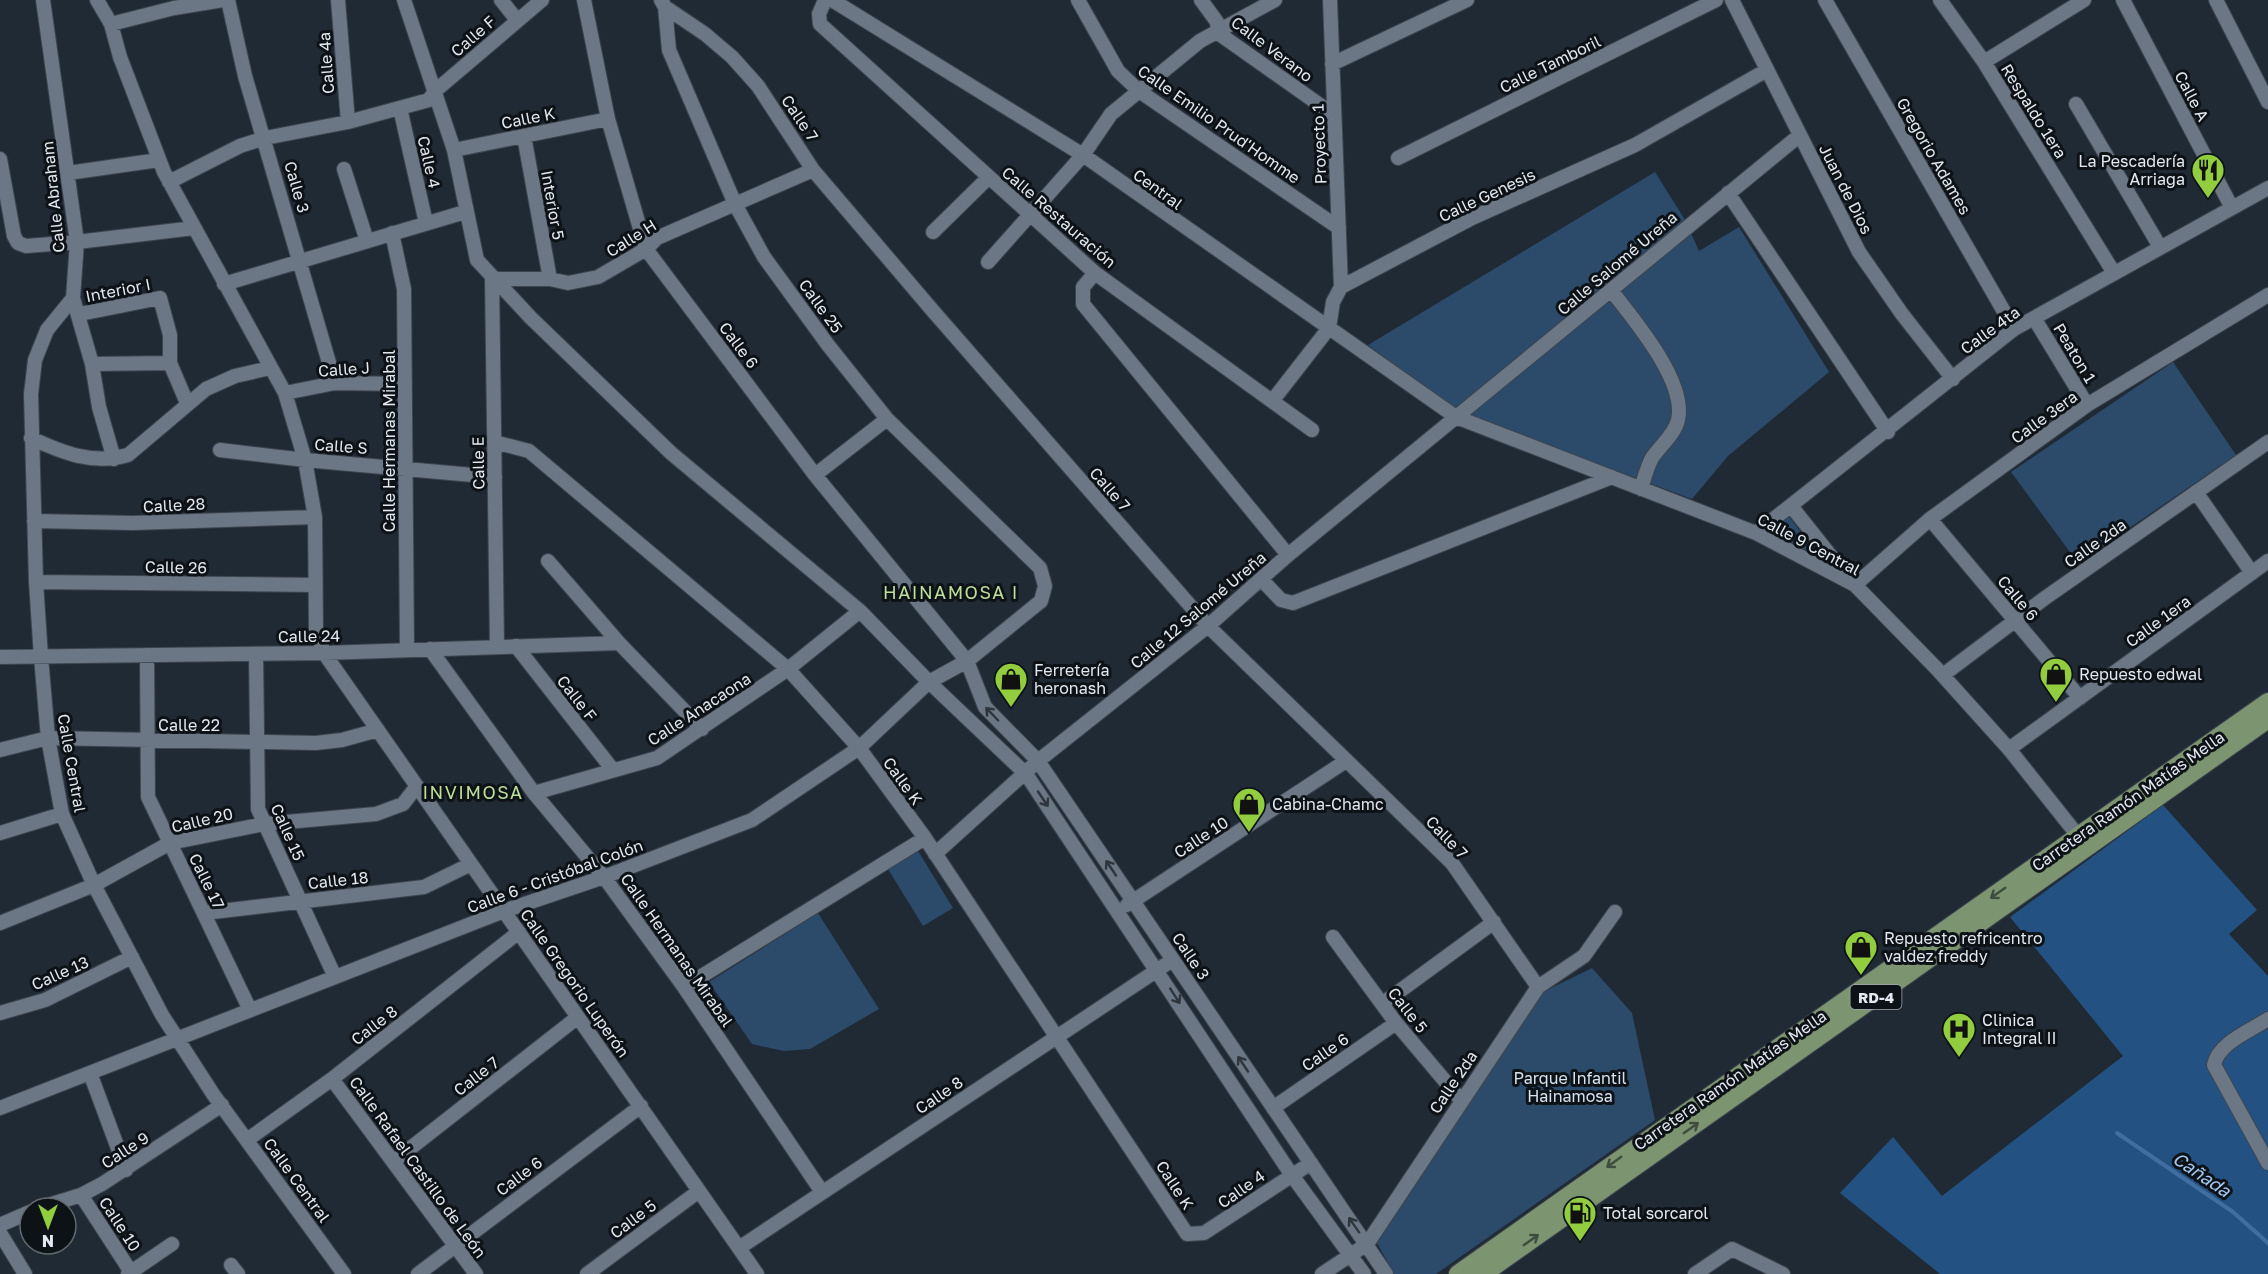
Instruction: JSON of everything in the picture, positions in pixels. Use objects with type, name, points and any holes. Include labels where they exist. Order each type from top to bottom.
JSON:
[{"type":"main road","name":"Carretera Ramón Matías Mella","points":[[2083,842],[2268,702]]},
{"type":"main road","name":"Carretera Ramón Matías Mella","points":[[1470,1272],[2083,842],[2268,719]]},
{"type":"street","name":"Calle Abraham","points":[[43,0],[77,242],[73,298],[80,314],[99,407],[114,459]]},
{"type":"street","name":"Calle Gregorio Luperón","points":[[97,0],[111,24],[120,57],[169,182],[285,393],[306,460],[315,517],[316,630],[324,653],[757,1274]]},
{"type":"street","points":[[111,24],[174,8],[223,0]]},
{"type":"street","name":"Calle 3","points":[[228,0],[245,76],[335,383]]},
{"type":"street","name":"Calle 4a","points":[[338,0],[348,122]]},
{"type":"street","points":[[404,0],[432,95],[454,150],[465,212],[477,260],[492,279],[671,453],[860,611],[929,682],[1026,774],[1158,969],[1291,1174],[1364,1274]]},
{"type":"street","points":[[501,0],[517,20]]},
{"type":"street","name":"Calle F","points":[[432,95],[542,0]]},
{"type":"street","name":"Calle 6","points":[[584,0],[608,119],[646,249],[815,475],[967,661]]},
{"type":"street","name":"Calle Restauración","points":[[825,0],[819,14],[820,24],[1095,273],[1312,430]]},
{"type":"street","name":"Central","points":[[832,0],[1083,155],[1456,417]]},
{"type":"street","name":"Calle Emilio Prud'Homme","points":[[1078,0],[1118,71],[1139,91],[1339,228]]},
{"type":"street","name":"Calle Verano","points":[[1201,0],[1217,22],[1218,33],[1334,115]]},
{"type":"street","points":[[988,262],[1083,155],[1111,114],[1200,41],[1275,0]]},
{"type":"street","name":"Proyecto 1","points":[[1330,0],[1341,287]]},
{"type":"street","points":[[1332,63],[1467,0]]},
{"type":"street","name":"Calle Tamboril","points":[[1398,158],[1716,0]]},
{"type":"street","name":"Juan de Dios","points":[[1732,0],[1859,252],[1902,314],[1953,379]]},
{"type":"street","name":"Gregorio Adames","points":[[1825,0],[2014,329]]},
{"type":"street","name":"Respaldo 1era","points":[[1940,0],[1984,62],[2114,273]]},
{"type":"street","points":[[1984,62],[2084,0]]},
{"type":"street","name":"Calle A","points":[[2123,0],[2232,208]]},
{"type":"street","points":[[2216,0],[2268,102]]},
{"type":"street","name":"Calle 7","points":[[663,4],[732,57],[758,86],[813,170],[1208,626],[1452,863],[1538,987]]},
{"type":"street","name":"Calle 25","points":[[663,4],[669,50],[735,204],[764,257],[828,345],[887,419],[1040,568]]},
{"type":"street","name":"Calle Genesis","points":[[1341,287],[1472,218],[1635,145],[1767,70]]},
{"type":"street","points":[[169,182],[240,146],[265,138],[348,122],[400,108],[432,95]]},
{"type":"street","points":[[2076,104],[2160,248]]},
{"type":"street","name":"Calle 4","points":[[400,108],[426,223]]},
{"type":"street","name":"Calle K","points":[[454,150],[608,119]]},
{"type":"street","name":"Calle Salomé Ureña","points":[[1456,417],[1800,135]]},
{"type":"street","name":"Interior 5","points":[[524,136],[550,279]]},
{"type":"street","points":[[0,159],[14,236],[18,243],[26,246],[194,228]]},
{"type":"street","points":[[68,173],[159,160]]},
{"type":"street","points":[[344,170],[367,241]]},
{"type":"street","name":"Calle H","points":[[492,279],[550,279],[567,283],[598,278],[646,249],[657,238],[813,170]]},
{"type":"street","points":[[933,232],[988,177]]},
{"type":"street","name":"Calle 4ta","points":[[1756,533],[1888,432],[2014,329],[2268,188]]},
{"type":"street","points":[[1728,193],[1888,432]]},
{"type":"street","points":[[224,284],[465,212]]},
{"type":"street","name":"Calle Hermanas Mirabal","points":[[392,233],[404,289],[407,649]]},
{"type":"street","points":[[1095,273],[1083,287],[1083,304],[1288,555]]},
{"type":"street","name":"Calle E","points":[[492,279],[497,646]]},
{"type":"street","points":[[1273,400],[1329,328],[1333,302],[1341,287]]},
{"type":"street","points":[[1611,290],[1642,331],[1669,375],[1677,399],[1678,420],[1651,460],[1641,489]]},
{"type":"street","name":"Calle 3era","points":[[1855,585],[1930,519],[2087,405],[2268,295]]},
{"type":"street","name":"Calle Central","points":[[73,298],[46,330],[35,360],[31,394],[36,582],[41,657],[48,738],[62,813],[94,885],[177,1038],[222,1105],[344,1274]]},
{"type":"street","name":"Interior I","points":[[80,314],[160,298],[170,335],[170,363],[187,403]]},
{"type":"street","name":"Peaton 1","points":[[2034,318],[2087,405]]},
{"type":"street","points":[[92,364],[170,363]]},
{"type":"street","points":[[31,438],[80,458],[114,459],[128,455],[206,389],[235,376],[270,368]]},
{"type":"street","name":"Calle J","points":[[285,393],[335,383],[405,384]]},
{"type":"street","name":"Calle 12 Salomé Ureña","points":[[935,854],[1038,761],[1208,626],[1288,555],[1456,417]]},
{"type":"street","name":"Calle 9 Central","points":[[1456,417],[1756,533],[1855,585],[1943,675],[2009,749],[2083,842]]},
{"type":"street","points":[[815,475],[887,419]]},
{"type":"street","name":"Calle K","points":[[494,442],[529,451],[788,669],[859,748],[925,838],[1187,1234]]},
{"type":"street","name":"Calle 2da","points":[[1943,675],[2015,620],[2268,442]]},
{"type":"street","name":"Calle S","points":[[220,450],[495,477]]},
{"type":"street","points":[[1261,579],[1281,600],[1293,603],[1612,477]]},
{"type":"street","points":[[2196,492],[2252,573]]},
{"type":"street","points":[[1791,506],[1855,585]]},
{"type":"street","name":"Calle 28","points":[[34,521],[133,523],[315,517]]},
{"type":"street","name":"Calle 6","points":[[1930,519],[2080,698]]},
{"type":"street","points":[[548,561],[619,643],[702,729]]},
{"type":"street","name":"Calle 1era","points":[[2009,749],[2268,561]]},
{"type":"street","name":"Calle 6 - Cristóbal Colón","points":[[0,1108],[504,911],[604,877],[752,820],[859,748],[929,682],[967,661],[1041,601],[1045,586],[1040,568]]},
{"type":"street","name":"Calle 26","points":[[36,582],[315,585]]},
{"type":"street","name":"Calle Anacaona","points":[[534,793],[657,758],[788,669],[860,611]]},
{"type":"street","name":"Calle 24","points":[[0,657],[324,653],[619,643]]},
{"type":"street","name":"Calle F","points":[[516,646],[613,770]]},
{"type":"street","name":"Calle Hermanas Mirabal","points":[[430,649],[534,793],[604,877],[684,987],[822,1192]]},
{"type":"street","name":"Calle 15","points":[[256,654],[255,742],[258,808],[302,900],[335,977]]},
{"type":"street","name":"Calle 17","points":[[147,655],[148,797],[250,1010]]},
{"type":"street","name":"Calle 3","points":[[967,661],[985,707],[1038,761],[1386,1274]]},
{"type":"street","name":"Calle 22","points":[[0,750],[48,738],[325,742],[378,730]]},
{"type":"street","name":"Calle 10","points":[[1118,910],[1346,761]]},
{"type":"street","name":"Calle 20","points":[[0,923],[94,885],[170,843],[264,824],[392,810],[403,804],[417,786]]},
{"type":"street","points":[[0,833],[62,813]]},
{"type":"street","points":[[684,987],[925,838]]},
{"type":"street","name":"Calle 18","points":[[204,913],[424,886],[471,864]]},
{"type":"street","name":"Calle 2da","points":[[1322,1274],[1367,1244],[1538,987],[1584,956],[1615,912]]},
{"type":"street","points":[[1382,1004],[1494,922]]},
{"type":"street","name":"Calle 8","points":[[247,1140],[332,1079],[519,932]]},
{"type":"street","name":"Calle 5","points":[[1333,937],[1396,1023],[1461,1100]]},
{"type":"street","name":"Calle 13","points":[[0,1013],[45,1000],[132,957]]},
{"type":"street","name":"Calle 8","points":[[739,1248],[1173,960]]},
{"type":"street","name":"Calle 7","points":[[394,1161],[578,1017]]},
{"type":"street","points":[[2268,1019],[2222,1048],[2216,1056],[2214,1065],[2268,1163]]},
{"type":"street","name":"Calle 6","points":[[1273,1108],[1396,1023]]},
{"type":"street","points":[[90,1073],[126,1170]]},
{"type":"street","name":"Calle Rafael Castillo de León","points":[[332,1079],[477,1274]]},
{"type":"street","name":"Calle 9","points":[[78,1196],[126,1170],[222,1105]]},
{"type":"street","name":"Calle 6","points":[[418,1274],[641,1106]]},
{"type":"street","name":"Calle 4","points":[[1187,1234],[1204,1233],[1311,1163]]},
{"type":"street","name":"Calle 5","points":[[587,1274],[699,1191]]},
{"type":"street","name":"Calle 10","points":[[81,1195],[130,1273]]},
{"type":"street","points":[[0,1225],[18,1217]]},
{"type":"street","points":[[0,1233],[25,1274]]},
{"type":"street","points":[[130,1273],[172,1244]]},
{"type":"street","points":[[1695,1274],[1727,1250],[1737,1249],[1783,1274]]},
{"type":"green space","points":[[1655,172],[1685,220],[1699,251],[1739,227],[1829,372],[1728,456],[1692,499],[1456,411],[1368,345]]},
{"type":"green space","points":[[2173,362],[2236,455],[2078,563],[2011,472]]},
{"type":"green space","points":[[1787,514],[1827,567],[1764,533]]},
{"type":"green space","points":[[918,851],[953,908],[923,926],[888,869]]},
{"type":"green space","points":[[818,913],[879,1009],[810,1049],[784,1051],[752,1044],[709,982]]},
{"type":"green space","name":"Parque Infantil Hainamosa","points":[[1592,968],[1632,1013],[1655,1120],[1436,1274],[1394,1274],[1377,1243],[1541,993]]},
{"type":"shaded area","points":[[2163,805],[2257,910],[2229,934],[2268,976],[2268,1274],[1940,1274],[1840,1193],[1893,1137],[1942,1196],[2123,1056],[2010,917]]},
{"type":"waterway","name":"Cañada","points":[[2117,1133],[2233,1212],[2268,1243]]},
{"type":"place","name":"La Pescadería Arriaga","points":[[2208,199]]},
{"type":"place","name":"Repuesto edwal","points":[[2056,703]]},
{"type":"place","name":"Ferretería heronash","points":[[1011,708]]},
{"type":"place","name":"Cabina-Chamc","points":[[1249,833]]},
{"type":"place","name":"Repuesto refricentro valdez freddy","points":[[1861,976]]},
{"type":"place","name":"Clinica Integral II","points":[[1959,1058]]},
{"type":"place","name":"Total sorcarol","points":[[1580,1242]]},
{"type":"district","name":"HAINAMOSA I","points":[[951,592]]},
{"type":"district","name":"INVIMOSA","points":[[473,792]]}]
